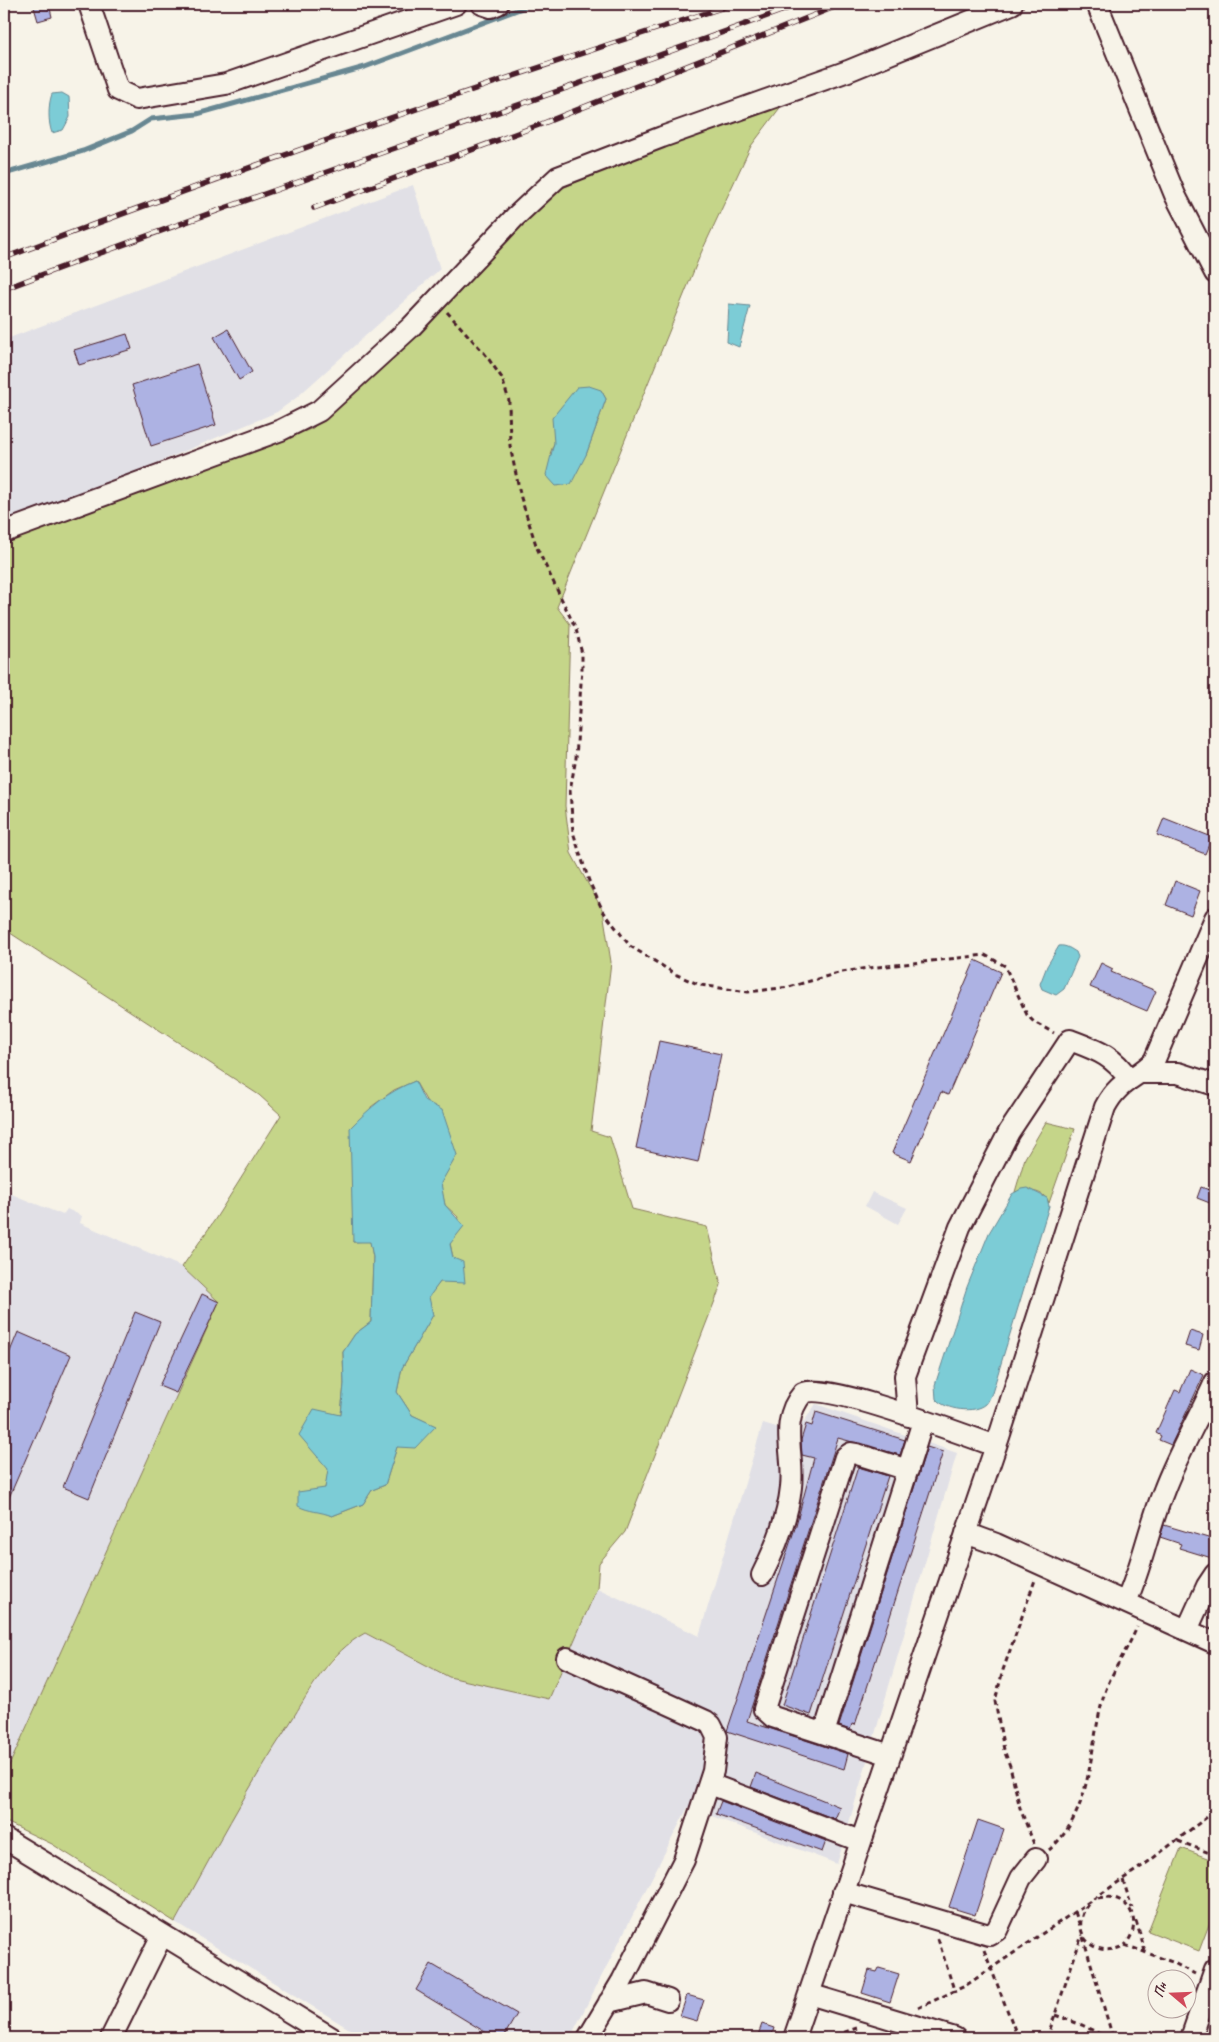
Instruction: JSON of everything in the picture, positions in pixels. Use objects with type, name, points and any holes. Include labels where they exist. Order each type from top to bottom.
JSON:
[{"type":"street","points":[[89,4],[118,90],[137,99],[226,84],[456,4]]},
{"type":"street","points":[[482,4],[491,7],[498,4]]},
{"type":"street","points":[[4,532],[281,430],[319,411],[411,327],[514,217],[558,178],[662,138],[824,80],[1012,4]]},
{"type":"street","points":[[1097,4],[1175,195],[1215,273]]},
{"type":"street","points":[[794,2038],[996,1446],[1104,1107],[1112,1093],[1154,1061],[1215,918]]},
{"type":"street","points":[[824,1733],[908,1470],[915,1419],[905,1376],[960,1226],[1009,1132],[1070,1040],[1111,1058],[1135,1076],[1178,1073],[1215,1085]]},
{"type":"street","points":[[1126,1602],[1138,1574],[1153,1519],[1165,1487],[1215,1382]]},
{"type":"street","points":[[762,1575],[777,1542],[788,1506],[792,1484],[788,1432],[795,1405],[803,1393],[814,1390],[831,1394],[996,1446]]},
{"type":"street","points":[[890,1754],[773,1717],[764,1709],[845,1457],[851,1453],[857,1454],[908,1470]]},
{"type":"street","points":[[966,1533],[1037,1562],[1215,1643]]},
{"type":"street","points":[[1188,1630],[1207,1586],[1215,1574]]},
{"type":"street","points":[[567,1658],[711,1725],[717,1737],[710,1784],[680,1869],[588,2038]]},
{"type":"street","points":[[710,1784],[860,1841]]},
{"type":"street","points":[[4,1838],[332,2038]]},
{"type":"street","points":[[843,1892],[989,1935],[997,1930],[1021,1878],[1036,1859]]},
{"type":"street","points":[[111,2038],[162,1935]]},
{"type":"street","points":[[1191,2038],[1213,1974]]},
{"type":"street","points":[[609,2002],[646,1993],[668,2000]]},
{"type":"street","points":[[809,1994],[955,2038]]},
{"type":"path","points":[[436,300],[485,354],[502,378],[509,401],[510,446],[521,498],[537,548],[576,629],[582,660],[576,758],[570,790],[574,832],[589,881],[603,911],[630,946],[690,980],[706,986],[743,992],[789,987],[842,972],[977,954],[996,959],[1005,966],[1027,1015],[1044,1028],[1070,1040]]},
{"type":"path","points":[[1037,1562],[1033,1589],[1003,1670],[995,1701],[1004,1750],[1010,1766],[1020,1808],[1031,1834],[1036,1859],[1059,1840],[1073,1820],[1089,1771],[1105,1693],[1129,1647],[1144,1611]]},
{"type":"path","points":[[827,2038],[955,1993],[1178,1841],[1215,1811]]},
{"type":"path","points":[[1178,1841],[1215,1855]]},
{"type":"path","points":[[1122,1880],[1145,1952]]},
{"type":"path","points":[[1047,2038],[1082,1934],[1082,1917],[1090,1902],[1106,1896],[1115,1897],[1129,1906],[1133,1914],[1134,1930],[1125,1944],[1110,1951],[1101,1950],[1093,1946],[1082,1934]]},
{"type":"path","points":[[1075,1912],[1113,2038]]},
{"type":"path","points":[[927,1916],[929,1925],[940,1944],[955,1993]]},
{"type":"path","points":[[977,1933],[1018,2038]]},
{"type":"path","points":[[1125,1944],[1213,1974]]},
{"type":"path","points":[[1055,2015],[1108,2038]]},
{"type":"shaded area","points":[[413,185],[440,269],[296,398],[277,412],[4,528],[4,340]]},
{"type":"shaded area","points":[[4,1191],[63,1215],[67,1209],[82,1216],[80,1223],[182,1267],[219,1302],[4,1777]]},
{"type":"shaded area","points":[[872,1192],[907,1208],[898,1224],[865,1206]]},
{"type":"shaded area","points":[[816,1404],[957,1453],[837,1864],[688,1807],[570,2038],[364,2038],[175,1922],[254,1778],[320,1676],[349,1642],[364,1633],[449,1677],[549,1699],[597,1588],[699,1636],[763,1423],[796,1433]]},
{"type":"green space","points":[[782,105],[751,146],[701,253],[557,607],[570,624],[565,806],[571,853],[603,911],[611,962],[591,1131],[610,1137],[632,1209],[707,1227],[721,1285],[625,1532],[599,1563],[597,1588],[549,1699],[449,1677],[365,1633],[341,1650],[313,1685],[245,1796],[175,1922],[52,1844],[4,1821],[4,1777],[219,1302],[182,1267],[214,1221],[281,1115],[259,1095],[4,929],[4,539],[156,483],[279,442],[313,428],[463,276],[560,189],[628,160],[767,107]],"holes":[[[601,390],[606,399],[586,455],[550,454],[554,443]],[[415,1081],[457,1155],[440,1183],[445,1205],[458,1217],[450,1243],[453,1258],[440,1282],[428,1297],[433,1315],[402,1368],[397,1392],[412,1415],[435,1426],[397,1447],[385,1485],[372,1490],[363,1504],[332,1516],[320,1511],[341,1415],[344,1384],[343,1352],[355,1334],[371,1322],[373,1257],[370,1241],[353,1242],[371,1107],[394,1090]]]},
{"type":"green space","points":[[1046,1122],[1075,1129],[1049,1203],[1039,1193],[1029,1191],[1015,1192],[1025,1158]]},
{"type":"green space","points":[[1181,1848],[1215,1861],[1215,1909],[1199,1951],[1148,1931]]},
{"type":"water","points":[[62,93],[69,97],[70,117],[63,130],[52,133],[49,108],[52,94]]},
{"type":"water","points":[[729,304],[750,306],[739,347],[727,342]]},
{"type":"water","points":[[589,386],[601,390],[606,399],[586,455],[571,484],[556,486],[546,475],[554,443],[552,418],[577,387]]},
{"type":"water","points":[[1059,946],[1064,946],[1076,952],[1078,957],[1064,989],[1056,995],[1042,989],[1040,984],[1047,966]]},
{"type":"water","points":[[415,1081],[424,1100],[442,1110],[457,1155],[441,1183],[445,1205],[464,1226],[450,1244],[453,1258],[463,1262],[465,1283],[440,1282],[429,1297],[433,1315],[402,1368],[397,1392],[412,1415],[436,1426],[415,1448],[397,1447],[385,1485],[372,1490],[363,1504],[332,1516],[298,1506],[298,1492],[325,1488],[328,1469],[299,1435],[314,1409],[341,1415],[344,1384],[343,1352],[355,1334],[371,1322],[373,1257],[370,1242],[353,1242],[350,1128],[380,1101],[396,1090]]},
{"type":"water","points":[[1027,1188],[1047,1198],[1049,1206],[992,1393],[986,1404],[975,1409],[968,1410],[946,1406],[936,1399],[935,1385],[967,1287],[989,1233],[1012,1194]]},
{"type":"building","points":[[33,4],[49,4],[52,17],[38,21]]},
{"type":"building","points":[[228,329],[252,372],[239,380],[214,337]]},
{"type":"building","points":[[127,334],[132,349],[79,365],[74,350]]},
{"type":"building","points":[[197,364],[216,425],[151,446],[132,385]]},
{"type":"building","points":[[1164,818],[1212,837],[1205,854],[1157,835]]},
{"type":"building","points":[[1175,881],[1200,891],[1191,915],[1166,905]]},
{"type":"building","points":[[975,960],[1001,972],[948,1095],[941,1092],[911,1161],[892,1153]]},
{"type":"building","points":[[1101,963],[1113,969],[1111,972],[1156,991],[1147,1011],[1090,987]]},
{"type":"building","points":[[659,1041],[721,1054],[698,1162],[636,1148]]},
{"type":"building","points":[[1201,1187],[1215,1192],[1215,1205],[1197,1198]]},
{"type":"building","points":[[202,1294],[219,1302],[176,1393],[159,1386]]},
{"type":"building","points":[[135,1312],[160,1322],[89,1498],[63,1487]]},
{"type":"building","points":[[1190,1331],[1203,1335],[1199,1350],[1185,1346]]},
{"type":"building","points":[[18,1332],[71,1355],[4,1509],[4,1366]]},
{"type":"building","points":[[1190,1369],[1204,1375],[1171,1445],[1159,1440],[1161,1436],[1156,1433],[1175,1390],[1180,1392]]},
{"type":"building","points":[[816,1412],[905,1440],[900,1455],[838,1438],[747,1721],[848,1754],[844,1769],[727,1731],[796,1525],[814,1458],[802,1455],[801,1440],[806,1424],[812,1426]]},
{"type":"building","points":[[927,1447],[943,1452],[855,1725],[852,1724],[850,1730],[839,1726]]},
{"type":"building","points":[[858,1467],[888,1476],[811,1715],[782,1705]]},
{"type":"building","points":[[1164,1525],[1215,1540],[1215,1559],[1179,1548],[1181,1544],[1160,1537]]},
{"type":"building","points":[[756,1773],[840,1807],[835,1819],[751,1787]]},
{"type":"building","points":[[721,1801],[826,1841],[822,1852],[716,1814]]},
{"type":"building","points":[[978,1820],[1004,1829],[975,1915],[949,1907]]},
{"type":"building","points":[[431,1964],[517,2014],[503,2038],[495,2038],[416,1990]]},
{"type":"building","points":[[879,1968],[899,1974],[890,2002],[862,1993],[869,1970],[877,1972]]},
{"type":"building","points":[[687,1995],[704,2000],[697,2021],[680,2016]]},
{"type":"building","points":[[762,2024],[774,2028],[771,2038],[757,2038]]},
{"type":"waterway","points":[[4,174],[83,151],[132,131],[151,119],[197,114],[365,67],[533,4]]},
{"type":"railway","points":[[4,258],[367,126],[734,4]]},
{"type":"railway","points":[[4,289],[202,216],[800,4]]},
{"type":"railway","points":[[314,208],[539,125],[842,4]]}]
